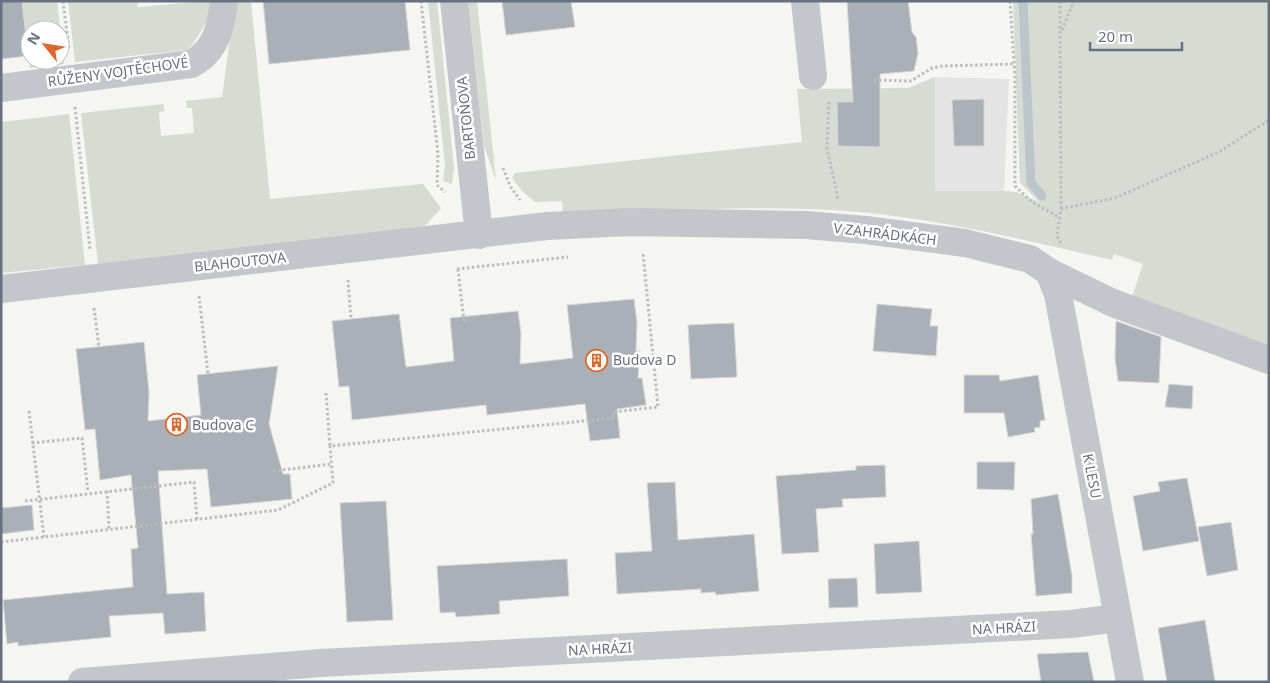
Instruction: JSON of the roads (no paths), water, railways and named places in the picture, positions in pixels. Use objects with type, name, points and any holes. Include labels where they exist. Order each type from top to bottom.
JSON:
[{"type":"street","name":"RŮŽENY VOJTĚCHOVÉ","points":[[1,88],[181,66],[200,59],[209,53],[216,41],[224,1]]},
{"type":"street","name":"BARTOŇOVA","points":[[454,1],[479,235]]},
{"type":"street","points":[[805,1],[821,85]]},
{"type":"street","name":"V ZAHRÁDKÁCH","points":[[479,235],[556,226],[650,222],[740,223],[844,228],[974,245],[1030,258],[1049,272],[1113,303],[1269,360]]},
{"type":"street","name":"BLAHOUTOVA","points":[[1,289],[479,235]]},
{"type":"street","name":"K LESU","points":[[1049,272],[1058,294],[1130,682]]},
{"type":"street","name":"NA HRÁZI","points":[[82,682],[322,672],[1071,624],[1118,618]]},
{"type":"waterway","points":[[1023,1],[1031,183],[1042,196]]},
{"type":"place","name":"Budova D","points":[[597,360]]},
{"type":"place","name":"Budova C","points":[[176,425]]}]
